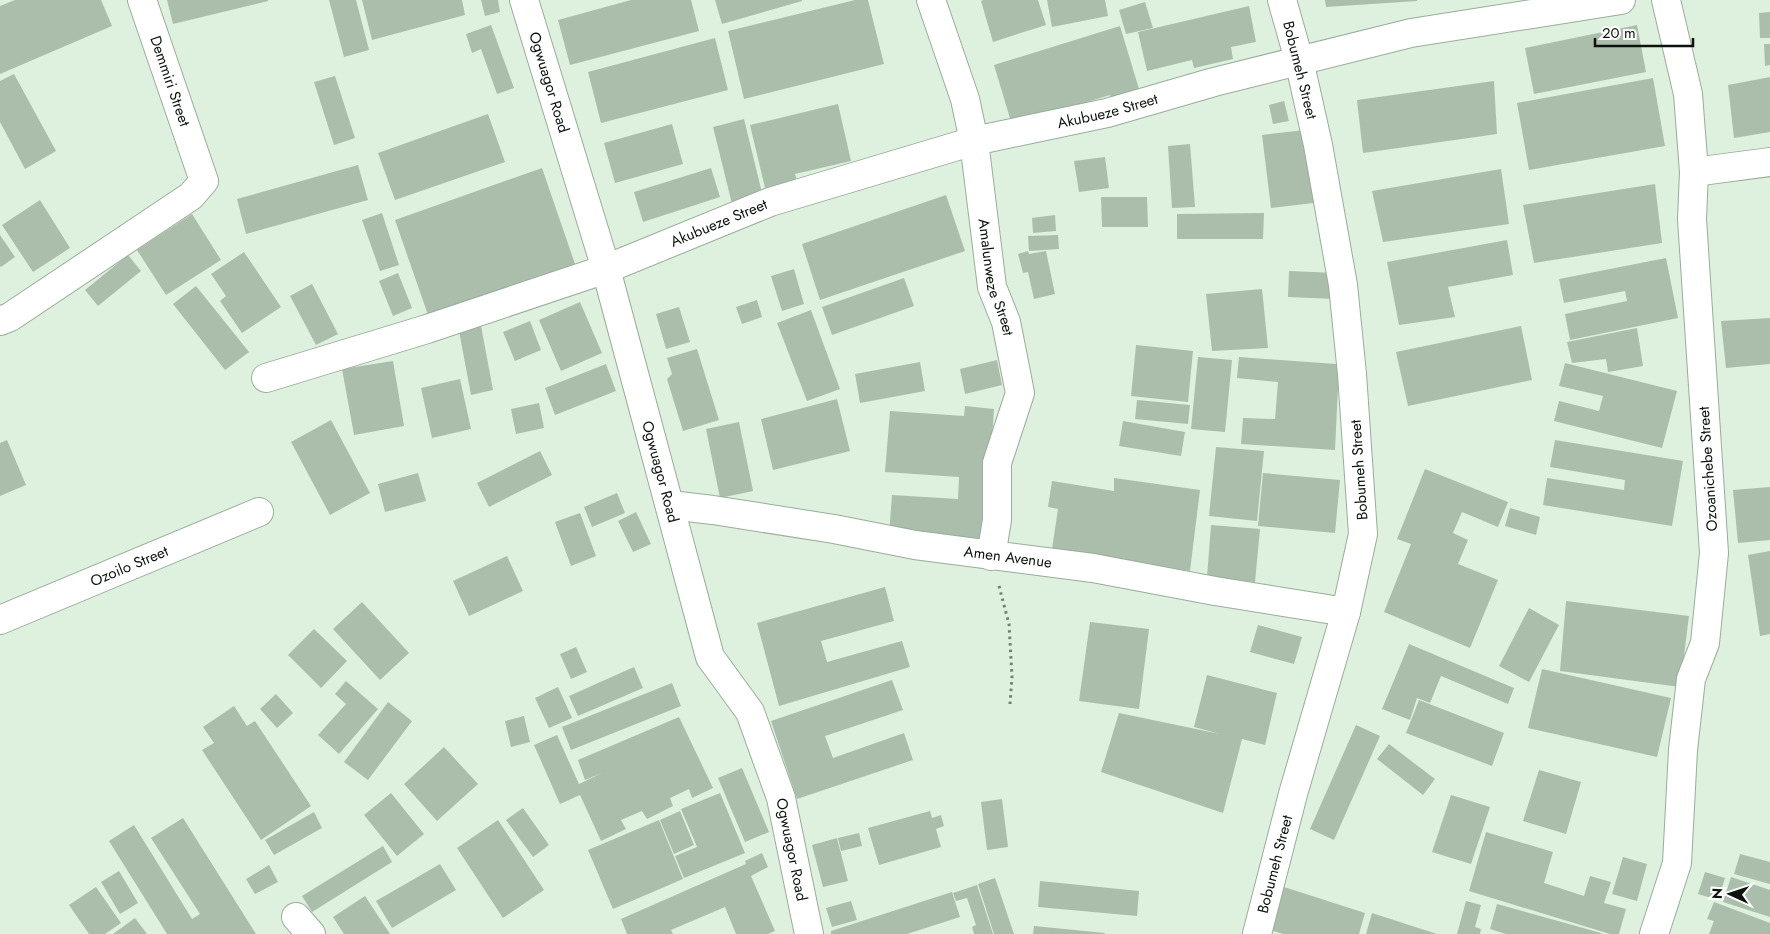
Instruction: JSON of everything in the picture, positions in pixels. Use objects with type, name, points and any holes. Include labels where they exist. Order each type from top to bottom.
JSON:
[{"type":"street","name":"Demmiri Street","points":[[0,321],[10,317],[191,196],[204,181],[142,0]]},
{"type":"street","name":"Ogwuagor Road","points":[[524,0],[606,270],[710,657],[750,712],[781,798],[809,934]]},
{"type":"street","name":"Amalunweze Street","points":[[931,0],[965,99],[974,141],[992,287],[1006,322],[1020,393],[997,463],[997,520],[991,556]]},
{"type":"street","name":"Bobumeh Street","points":[[1257,934],[1294,794],[1346,612],[1363,534],[1344,285],[1318,145],[1299,60],[1282,0]]},
{"type":"street","name":"Akubueze Street","points":[[266,378],[428,330],[606,270],[770,202],[974,141],[1107,112],[1214,82],[1411,32],[1621,0]]},
{"type":"street","name":"Ozoanichebe Street","points":[[1654,934],[1677,863],[1683,750],[1691,679],[1705,643],[1714,553],[1692,218],[1694,172],[1688,94],[1666,0]]},
{"type":"street","points":[[1694,172],[1770,162]]},
{"type":"street","name":"Amen Avenue","points":[[670,505],[834,529],[915,545],[1093,568],[1215,591],[1346,612]]},
{"type":"street","name":"Ozoilo Street","points":[[0,620],[259,512]]},
{"type":"path","points":[[991,556],[1009,624],[1012,677],[1010,704]]},
{"type":"building","points":[[15,0],[101,0],[112,26],[0,74],[0,6]]},
{"type":"building","points":[[167,0],[268,0],[268,1],[173,24]]},
{"type":"building","points":[[329,0],[356,0],[369,50],[344,57]]},
{"type":"building","points":[[362,0],[462,0],[465,15],[372,40]]},
{"type":"building","points":[[481,0],[498,0],[500,12],[485,16]]},
{"type":"building","points":[[631,0],[691,0],[699,31],[570,65],[558,20]]},
{"type":"building","points":[[715,0],[802,0],[802,1],[722,24]]},
{"type":"building","points":[[855,0],[868,0],[884,64],[744,99],[728,31]]},
{"type":"building","points":[[1038,0],[1046,25],[993,42],[981,1]]},
{"type":"building","points":[[1047,0],[1105,0],[1108,16],[1052,27]]},
{"type":"building","points":[[1325,0],[1417,0],[1417,1],[1326,7]]},
{"type":"building","points":[[1145,2],[1153,28],[1126,34],[1119,10]]},
{"type":"building","points":[[1249,6],[1256,42],[1231,47],[1233,59],[1194,68],[1192,60],[1147,71],[1138,32]]},
{"type":"building","points":[[1770,12],[1770,38],[1760,38],[1759,13]]},
{"type":"building","points":[[491,25],[514,88],[497,94],[481,49],[472,53],[466,34]]},
{"type":"building","points":[[1637,25],[1646,72],[1534,94],[1525,48]]},
{"type":"building","points":[[1120,26],[1142,99],[1114,107],[1110,95],[1012,125],[994,65]]},
{"type":"building","points":[[715,38],[728,90],[601,123],[588,72]]},
{"type":"building","points":[[1764,44],[1770,44],[1770,65],[1765,66]]},
{"type":"building","points":[[14,74],[56,151],[25,169],[0,122],[0,81]]},
{"type":"building","points":[[335,76],[355,138],[334,145],[314,82]]},
{"type":"building","points":[[1770,77],[1770,132],[1734,138],[1728,85]]},
{"type":"building","points":[[1653,78],[1665,146],[1529,170],[1517,103]]},
{"type":"building","points":[[1494,81],[1497,134],[1363,153],[1357,100]]},
{"type":"building","points":[[1284,101],[1289,121],[1273,124],[1269,105]]},
{"type":"building","points":[[838,104],[851,161],[795,174],[798,184],[766,192],[750,125]]},
{"type":"building","points":[[488,114],[505,162],[395,200],[378,153]]},
{"type":"building","points":[[744,119],[764,201],[733,208],[713,127]]},
{"type":"building","points":[[672,124],[683,164],[615,183],[604,143]]},
{"type":"building","points":[[1313,129],[1322,202],[1271,208],[1262,135]]},
{"type":"building","points":[[1190,144],[1195,207],[1172,208],[1168,146]]},
{"type":"building","points":[[1105,157],[1109,188],[1079,192],[1074,161]]},
{"type":"building","points":[[358,165],[368,200],[246,234],[237,199]]},
{"type":"building","points":[[542,168],[575,264],[428,315],[395,220]]},
{"type":"building","points":[[711,168],[720,197],[643,222],[634,192]]},
{"type":"building","points":[[1501,169],[1509,224],[1383,242],[1372,191]]},
{"type":"building","points":[[1655,184],[1662,243],[1534,263],[1523,205]]},
{"type":"building","points":[[946,195],[965,251],[820,300],[802,244]]},
{"type":"building","points":[[1101,197],[1147,197],[1148,227],[1102,227]]},
{"type":"building","points":[[40,200],[70,248],[33,272],[2,225]]},
{"type":"building","points":[[382,213],[399,265],[380,271],[362,220]]},
{"type":"building","points":[[1264,213],[1263,239],[1177,239],[1177,214]]},
{"type":"building","points":[[192,214],[221,260],[166,295],[137,250]]},
{"type":"building","points":[[1055,215],[1056,231],[1033,233],[1032,218]]},
{"type":"building","points":[[0,235],[15,257],[1,267],[0,266]]},
{"type":"building","points":[[1058,235],[1059,249],[1029,251],[1028,236]]},
{"type":"building","points":[[1507,240],[1513,275],[1448,287],[1455,317],[1399,325],[1387,262]]},
{"type":"building","points":[[1028,251],[1029,254],[1046,251],[1055,294],[1034,299],[1028,272],[1023,273],[1018,254]]},
{"type":"building","points":[[244,252],[281,307],[242,333],[220,301],[226,296],[211,274]]},
{"type":"building","points":[[128,255],[141,271],[98,306],[85,290]]},
{"type":"building","points":[[1666,258],[1678,318],[1570,340],[1565,314],[1627,301],[1625,291],[1564,303],[1559,279]]},
{"type":"building","points":[[794,269],[804,304],[782,311],[771,276]]},
{"type":"building","points":[[1289,271],[1336,273],[1335,299],[1288,297]]},
{"type":"building","points":[[398,273],[412,308],[393,316],[379,281]]},
{"type":"building","points":[[904,278],[914,306],[832,335],[822,307]]},
{"type":"building","points":[[312,284],[338,334],[316,345],[290,296]]},
{"type":"building","points":[[196,286],[249,352],[225,370],[173,304]]},
{"type":"building","points":[[1262,289],[1268,348],[1212,351],[1206,294]]},
{"type":"building","points":[[757,300],[762,317],[742,324],[736,307]]},
{"type":"building","points":[[580,302],[602,353],[561,371],[539,320]]},
{"type":"building","points":[[679,307],[690,342],[666,349],[656,314]]},
{"type":"building","points":[[811,310],[840,389],[807,401],[777,323]]},
{"type":"building","points":[[1770,318],[1770,364],[1726,368],[1721,321]]},
{"type":"building","points":[[530,321],[541,350],[515,361],[503,332]]},
{"type":"building","points":[[481,326],[493,390],[471,395],[459,331]]},
{"type":"building","points":[[1521,326],[1532,380],[1408,406],[1396,352]]},
{"type":"building","points":[[1637,328],[1643,366],[1608,372],[1606,359],[1572,363],[1567,342]]},
{"type":"building","points":[[1136,345],[1193,351],[1188,402],[1131,396]]},
{"type":"building","points":[[697,349],[719,420],[683,431],[667,379],[672,374],[667,358]]},
{"type":"building","points":[[1198,357],[1232,360],[1225,432],[1191,429]]},
{"type":"building","points":[[1239,357],[1350,365],[1348,388],[1338,388],[1335,450],[1241,444],[1243,418],[1275,419],[1278,382],[1237,378]]},
{"type":"building","points":[[997,360],[1002,385],[965,394],[960,369]]},
{"type":"building","points":[[393,361],[404,426],[354,435],[342,369]]},
{"type":"building","points":[[920,362],[925,391],[860,403],[855,374]]},
{"type":"building","points":[[1565,363],[1677,391],[1662,448],[1554,421],[1559,401],[1599,411],[1603,396],[1559,386]]},
{"type":"building","points":[[606,364],[616,391],[555,415],[545,388]]},
{"type":"building","points":[[460,379],[471,429],[432,438],[421,388]]},
{"type":"building","points":[[837,399],[850,451],[773,470],[761,419]]},
{"type":"building","points":[[1137,400],[1190,405],[1188,424],[1135,419]]},
{"type":"building","points":[[539,403],[544,428],[516,434],[511,409]]},
{"type":"building","points":[[965,406],[994,409],[985,541],[889,535],[892,495],[958,499],[959,477],[885,472],[890,411],[964,416]]},
{"type":"building","points":[[331,420],[370,493],[330,515],[291,442]]},
{"type":"building","points":[[1123,421],[1185,432],[1181,456],[1119,446]]},
{"type":"building","points":[[739,422],[753,491],[720,498],[706,429]]},
{"type":"building","points":[[7,440],[26,485],[0,496],[0,443]]},
{"type":"building","points":[[1555,440],[1683,461],[1672,526],[1543,505],[1547,478],[1624,490],[1625,480],[1550,467]]},
{"type":"building","points":[[1216,447],[1264,451],[1257,521],[1209,516]]},
{"type":"building","points":[[540,451],[552,475],[489,507],[477,483]]},
{"type":"building","points":[[1425,469],[1508,502],[1498,527],[1462,512],[1453,533],[1468,540],[1458,564],[1498,580],[1470,648],[1384,612],[1411,544],[1397,539]]},
{"type":"building","points":[[418,473],[426,501],[385,512],[378,484]]},
{"type":"building","points":[[1263,473],[1340,480],[1335,533],[1258,526]]},
{"type":"building","points":[[1114,478],[1200,490],[1190,571],[1052,549],[1058,509],[1048,507],[1052,481],[1114,491]]},
{"type":"building","points":[[1770,487],[1770,540],[1738,543],[1733,490]]},
{"type":"building","points":[[617,493],[625,513],[592,527],[584,507]]},
{"type":"building","points":[[1510,508],[1540,517],[1536,535],[1505,526]]},
{"type":"building","points":[[636,512],[651,544],[633,552],[618,521]]},
{"type":"building","points":[[580,513],[596,556],[571,566],[555,522]]},
{"type":"building","points":[[1211,525],[1260,529],[1255,582],[1207,577]]},
{"type":"building","points":[[1770,551],[1770,634],[1760,636],[1748,555]]},
{"type":"building","points":[[507,556],[523,591],[469,616],[453,581]]},
{"type":"building","points":[[885,587],[894,621],[821,641],[827,662],[902,641],[910,667],[779,706],[757,623]]},
{"type":"building","points":[[1566,601],[1689,616],[1680,687],[1560,671]]},
{"type":"building","points":[[362,602],[409,653],[380,680],[333,629]]},
{"type":"building","points":[[1529,608],[1559,625],[1529,682],[1499,666]]},
{"type":"building","points":[[1090,622],[1149,629],[1139,709],[1079,701]]},
{"type":"building","points":[[1258,625],[1302,637],[1294,664],[1250,652]]},
{"type":"building","points":[[314,629],[347,661],[321,688],[288,655]]},
{"type":"building","points":[[1409,644],[1514,688],[1508,704],[1441,676],[1430,703],[1417,698],[1410,720],[1382,709]]},
{"type":"building","points":[[576,647],[587,672],[571,679],[560,654]]},
{"type":"building","points":[[634,667],[643,688],[578,716],[569,696]]},
{"type":"building","points":[[1542,669],[1671,698],[1657,757],[1528,728]]},
{"type":"building","points":[[1207,675],[1277,693],[1265,745],[1242,739],[1223,813],[1101,772],[1119,713],[1220,734],[1194,727]]},
{"type":"building","points":[[892,680],[903,710],[825,736],[833,758],[904,733],[913,760],[797,799],[771,721]]},
{"type":"building","points":[[346,681],[378,709],[339,754],[318,735],[346,704],[335,694]]},
{"type":"building","points":[[672,683],[681,706],[571,750],[562,727]]},
{"type":"building","points":[[558,687],[572,718],[549,728],[535,698]]},
{"type":"building","points":[[276,694],[293,713],[277,728],[260,709]]},
{"type":"building","points":[[1419,700],[1504,733],[1492,766],[1406,733]]},
{"type":"building","points":[[388,702],[412,721],[368,780],[344,762]]},
{"type":"building","points":[[234,706],[247,726],[255,721],[311,806],[261,840],[202,750],[214,743],[203,727]]},
{"type":"building","points":[[524,716],[530,742],[511,747],[505,721]]},
{"type":"building","points":[[679,717],[713,788],[692,798],[689,789],[670,798],[673,806],[647,819],[642,811],[621,820],[626,829],[601,841],[580,795],[560,804],[534,745],[557,735],[579,784],[602,773],[585,780],[578,760]]},
{"type":"building","points":[[1356,725],[1380,736],[1334,840],[1310,829]]},
{"type":"building","points":[[1389,744],[1435,779],[1423,795],[1377,759]]},
{"type":"building","points":[[444,747],[478,784],[437,821],[404,784]]},
{"type":"building","points":[[742,768],[769,832],[745,842],[718,778]]},
{"type":"building","points":[[1539,770],[1581,782],[1566,834],[1523,821]]},
{"type":"building","points":[[391,793],[424,834],[397,856],[364,815]]},
{"type":"building","points":[[720,793],[745,853],[684,878],[675,856],[697,847],[681,809]]},
{"type":"building","points":[[1451,795],[1490,807],[1471,864],[1432,852]]},
{"type":"building","points":[[1002,799],[1008,847],[987,850],[981,802]]},
{"type":"building","points":[[523,808],[549,845],[533,857],[506,820]]},
{"type":"building","points":[[680,811],[694,845],[674,854],[660,820]]},
{"type":"building","points":[[930,811],[932,818],[941,815],[944,826],[936,829],[941,847],[879,865],[868,828]]},
{"type":"building","points":[[314,812],[322,828],[274,855],[265,840]]},
{"type":"building","points":[[183,818],[256,934],[167,934],[109,841],[134,825],[192,919],[200,914],[151,838]]},
{"type":"building","points":[[498,820],[544,890],[503,918],[457,848]]},
{"type":"building","points":[[659,820],[683,879],[613,909],[588,850]]},
{"type":"building","points":[[1486,832],[1553,852],[1544,883],[1584,896],[1590,876],[1611,882],[1604,903],[1626,909],[1619,934],[1610,934],[1469,891]]},
{"type":"building","points":[[859,833],[862,846],[841,851],[838,838]]},
{"type":"building","points":[[837,838],[848,881],[823,887],[812,845]]},
{"type":"building","points":[[383,846],[392,862],[312,912],[302,896]]},
{"type":"building","points":[[762,853],[768,867],[751,876],[775,931],[768,934],[736,934],[725,907],[671,930],[673,934],[627,934],[621,919],[746,864],[745,861]]},
{"type":"building","points":[[1740,854],[1770,862],[1770,884],[1734,874]]},
{"type":"building","points":[[1623,857],[1647,864],[1637,901],[1612,894]]},
{"type":"building","points":[[440,864],[456,890],[392,928],[376,901]]},
{"type":"building","points":[[269,865],[278,882],[255,894],[246,879]]},
{"type":"building","points":[[119,871],[138,903],[120,914],[101,882]]},
{"type":"building","points":[[1705,872],[1725,878],[1718,900],[1698,894]]},
{"type":"building","points":[[1731,877],[1770,890],[1770,917],[1723,902]]},
{"type":"building","points":[[995,878],[1014,934],[994,934],[978,884]]},
{"type":"building","points":[[1040,881],[1139,891],[1137,916],[1038,907]]},
{"type":"building","points":[[977,885],[993,934],[974,934],[972,927],[976,925],[967,898],[956,901],[953,893]]},
{"type":"building","points":[[1281,886],[1365,913],[1359,934],[1283,934],[1267,929]]},
{"type":"building","points":[[96,887],[121,923],[105,934],[89,934],[69,905]]},
{"type":"building","points":[[952,892],[960,917],[907,934],[831,934],[831,931]]},
{"type":"building","points":[[365,896],[390,934],[344,934],[333,917]]},
{"type":"building","points":[[851,901],[857,920],[832,927],[826,908]]},
{"type":"building","points":[[1466,901],[1481,905],[1475,927],[1481,929],[1480,934],[1457,934]]},
{"type":"building","points":[[1714,902],[1770,923],[1770,934],[1709,934],[1714,921],[1707,919]]},
{"type":"building","points":[[1497,904],[1601,934],[1506,934],[1490,929]]},
{"type":"building","points":[[1372,913],[1437,934],[1366,934]]},
{"type":"building","points":[[135,918],[147,934],[113,934]]},
{"type":"building","points":[[1034,926],[1105,933],[1105,934],[1033,934]]}]
